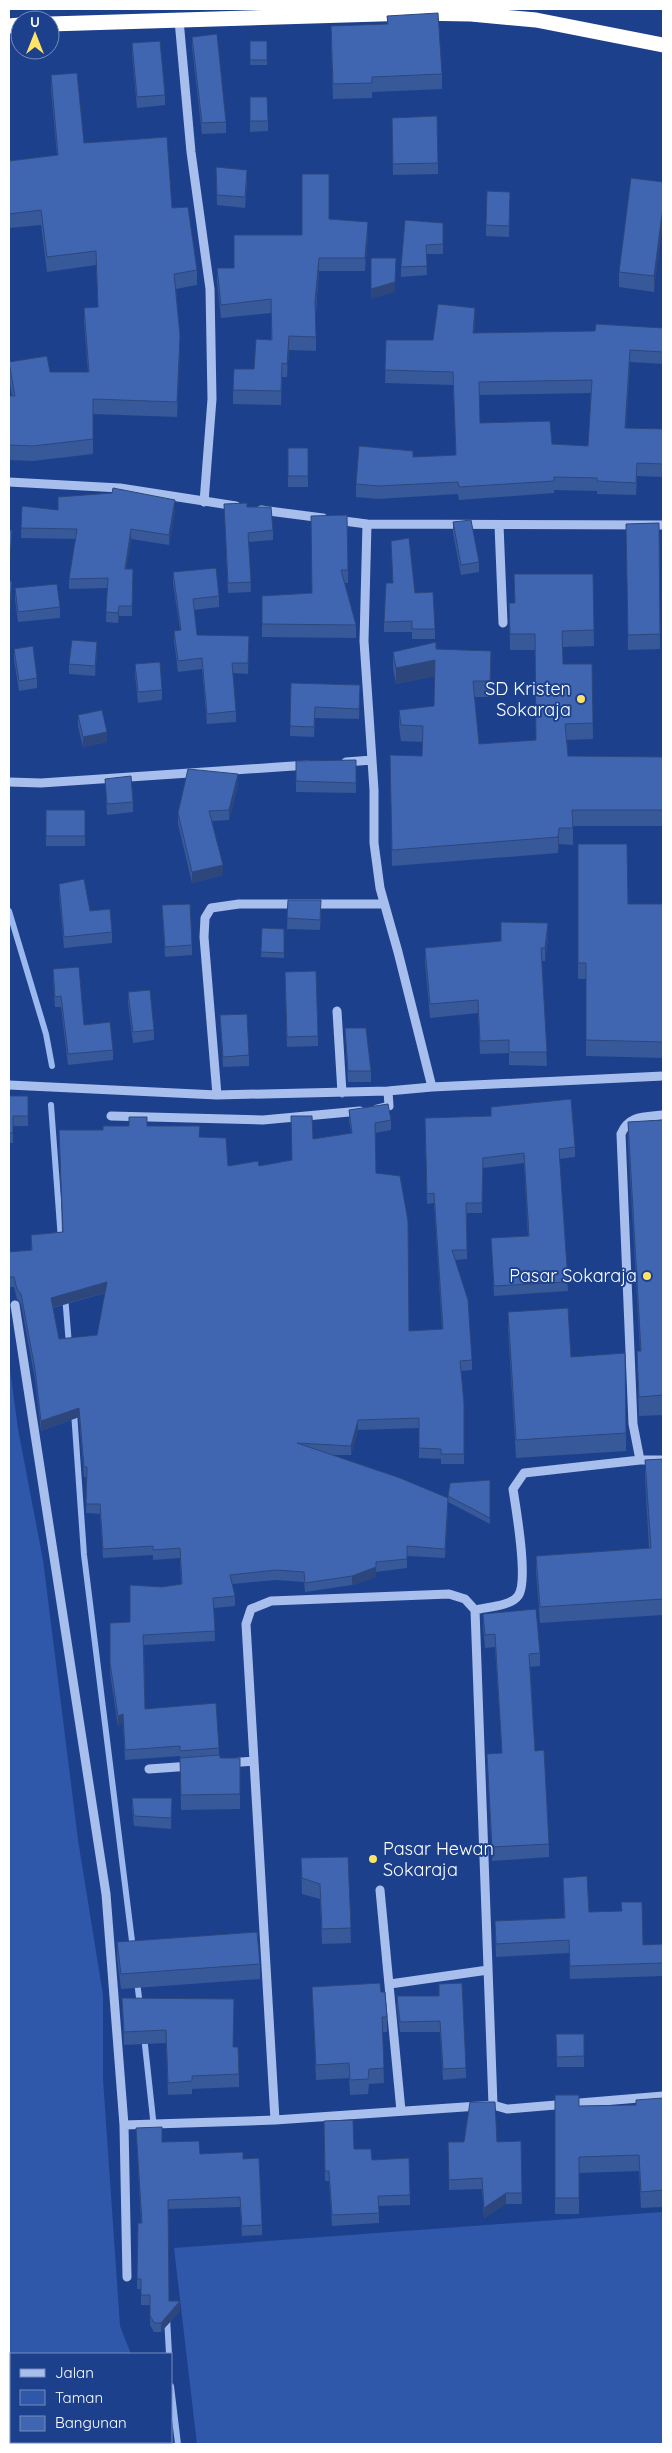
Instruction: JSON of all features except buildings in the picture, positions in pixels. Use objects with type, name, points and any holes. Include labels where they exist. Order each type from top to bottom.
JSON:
[{"type":"highway","points":[[60,24],[413,13],[471,14],[536,20],[663,44]]},
{"type":"street","points":[[179,20],[191,152],[206,246],[210,298],[212,399],[204,502]]},
{"type":"street","points":[[9,482],[120,488],[204,502],[367,524],[663,525]]},
{"type":"street","points":[[367,524],[364,642],[372,760],[374,843],[384,904],[432,1087]]},
{"type":"street","points":[[499,525],[503,623]]},
{"type":"street","points":[[334,763],[372,760]]},
{"type":"street","points":[[9,782],[42,783],[315,764]]},
{"type":"street","points":[[217,1094],[204,938],[205,918],[211,908],[239,904],[384,904]]},
{"type":"street","points":[[337,1011],[342,1093]]},
{"type":"street","points":[[9,1085],[217,1094],[342,1093],[663,1076]]},
{"type":"street","points":[[111,1116],[263,1120],[327,1115],[387,1108],[388,1091]]},
{"type":"street","points":[[640,1460],[633,1424],[621,1134],[625,1125],[633,1119],[663,1116]]},
{"type":"street","points":[[15,1305],[106,1894],[124,2125],[127,2277]]},
{"type":"street","points":[[475,1610],[512,1602],[519,1595],[523,1577],[513,1489],[524,1473],[640,1460],[663,1460]]},
{"type":"street","points":[[275,2120],[246,1624],[251,1609],[271,1601],[449,1594],[465,1599],[475,1610],[493,2105]]},
{"type":"street","points":[[216,1764],[254,1761]]},
{"type":"street","points":[[149,1769],[197,1766]]},
{"type":"street","points":[[380,1890],[402,2111]]},
{"type":"street","points":[[390,1984],[488,1970]]},
{"type":"street","points":[[124,2125],[275,2120],[493,2105],[507,2109],[663,2096]]},
{"type":"green space","points":[[9,1362],[18,1429],[43,1560],[78,1840],[103,1995],[103,2079],[120,2326],[131,2353],[10,2353],[10,2443],[163,2444],[9,2444]]},
{"type":"green space","points":[[663,2212],[663,2444],[197,2444],[174,2248]]},
{"type":"waterway","points":[[9,911],[46,1034],[52,1066]]},
{"type":"waterway","points":[[51,1105],[61,1240]]},
{"type":"waterway","points":[[65,1295],[69,1345]]},
{"type":"waterway","points":[[74,1412],[84,1555],[133,1949]]},
{"type":"waterway","points":[[137,1981],[140,2006]]},
{"type":"waterway","points":[[144,2036],[154,2128]]},
{"type":"waterway","points":[[167,2317],[169,2353]]},
{"type":"waterway","points":[[172,2394],[178,2444]]},
{"type":"place","name":"SD Kristen Sokaraja","points":[[581,699]]},
{"type":"place","name":"Pasar Sokaraja","points":[[647,1276]]},
{"type":"place","name":"Pasar Hewan Sokaraja","points":[[373,1859]]}]
